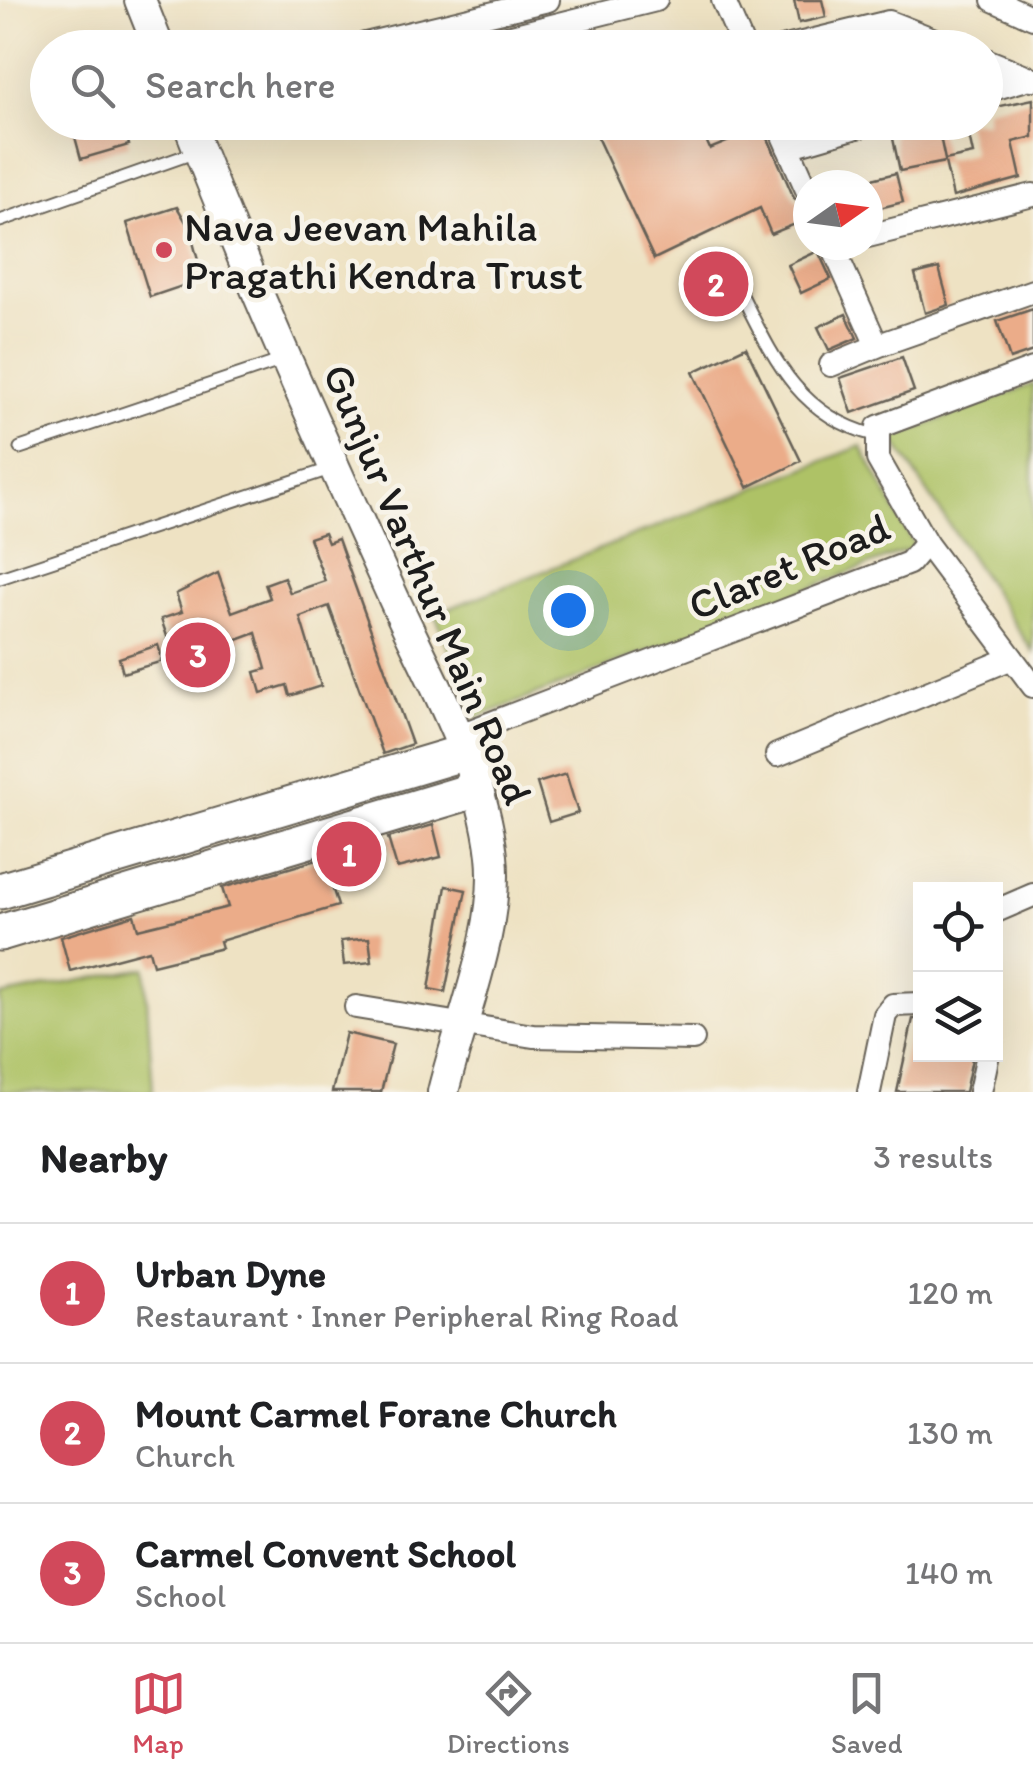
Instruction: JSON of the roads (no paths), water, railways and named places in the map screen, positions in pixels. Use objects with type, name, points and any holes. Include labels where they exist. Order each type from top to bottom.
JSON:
[{"type":"main road","points":[[140,0],[152,30]]},
{"type":"main road","name":"Gunjur Varthur Main Road","points":[[195,140],[334,468],[459,745],[475,790],[492,857],[490,900],[443,1092]]},
{"type":"main road","points":[[0,891],[459,745]]},
{"type":"main road","points":[[0,933],[475,790]]},
{"type":"street","points":[[424,30],[548,0]]},
{"type":"street","points":[[535,30],[656,0]]},
{"type":"street","points":[[724,0],[736,30]]},
{"type":"street","points":[[992,0],[1033,18]]},
{"type":"street","points":[[856,30],[889,22],[909,30]]},
{"type":"street","points":[[1003,67],[1032,78]]},
{"type":"street","points":[[1003,86],[1032,78]]},
{"type":"street","points":[[785,140],[798,170]]},
{"type":"street","points":[[788,147],[812,140]]},
{"type":"street","points":[[883,232],[1033,195]]},
{"type":"street","points":[[839,260],[874,339],[882,344]]},
{"type":"street","points":[[831,365],[1033,291]]},
{"type":"street","points":[[874,435],[885,422],[1033,369]]},
{"type":"street","name":"Claret Road","points":[[459,745],[909,563],[926,543],[880,466],[874,435]]},
{"type":"street","points":[[926,543],[1033,686]]},
{"type":"street","points":[[777,755],[1012,658]]},
{"type":"street","points":[[1003,908],[1033,895]]},
{"type":"street","points":[[868,1092],[885,1015],[893,1005],[913,1004]]},
{"type":"street","points":[[356,1007],[533,1036],[693,1039]]},
{"type":"street","points":[[980,1092],[986,1062]]},
{"type":"lane","points":[[0,221],[199,151]]},
{"type":"lane","points":[[726,265],[795,390],[839,426],[874,435]]},
{"type":"lane","points":[[20,448],[287,358]]},
{"type":"lane","points":[[0,578],[334,468]]},
{"type":"place","name":"Nava Jeevan Mahila Pragathi Kendra Trust","points":[[164,250]]},
{"type":"place","name":"Mount Carmel Forane Church","points":[[716,284]]},
{"type":"place","name":"Carmel Convent School","points":[[198,655]]},
{"type":"place","name":"Urban Dyne","points":[[349,854]]}]
